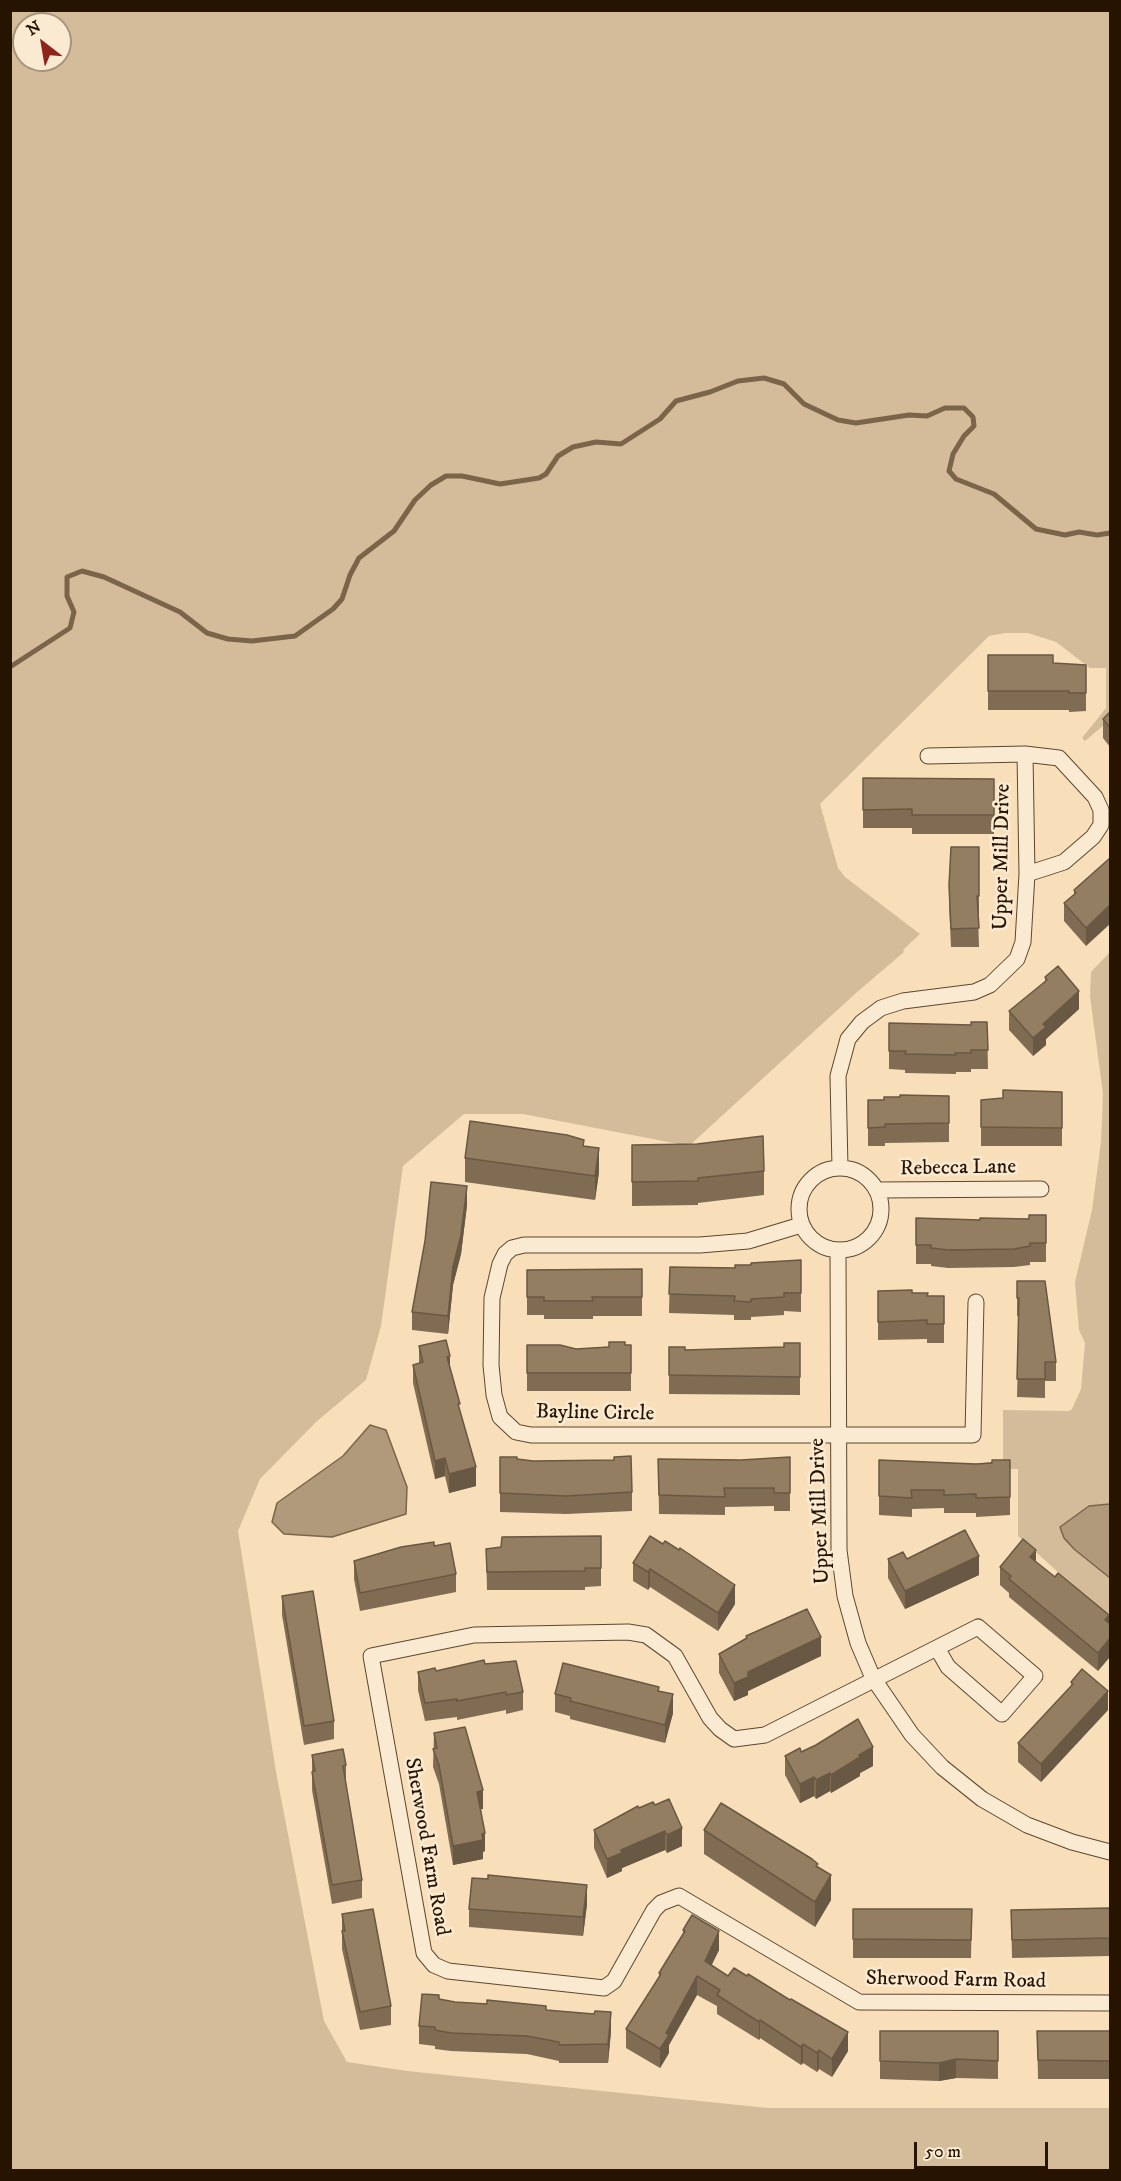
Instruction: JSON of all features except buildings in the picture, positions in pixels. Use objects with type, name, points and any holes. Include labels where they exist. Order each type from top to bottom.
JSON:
[{"type":"street","points":[[928,756],[1025,754],[1059,758],[1095,797],[1101,810],[1101,825],[1093,837],[1064,862],[1028,874]]},
{"type":"street","name":"Upper Mill Drive","points":[[840,1168],[838,1076],[848,1039],[862,1022],[881,1008],[924,997],[974,992],[1005,973],[1017,959],[1023,942],[1028,874],[1025,754]]},
{"type":"street","points":[[840,1168],[861,1174],[876,1190],[880,1204],[880,1218],[874,1231],[859,1245],[838,1250],[816,1243],[801,1225],[799,1205],[806,1186],[826,1170],[840,1168]]},
{"type":"street","name":"Rebecca Lane","points":[[876,1190],[1041,1189]]},
{"type":"street","name":"Bayline Circle","points":[[801,1225],[748,1241],[700,1245],[524,1245],[513,1248],[505,1254],[500,1264],[492,1298],[491,1365],[494,1395],[500,1416],[516,1432],[531,1435],[973,1435],[976,1302]]},
{"type":"street","name":"Upper Mill Drive","points":[[838,1250],[839,1550],[845,1596],[858,1643],[873,1678],[912,1735],[942,1767],[982,1799],[1026,1825],[1071,1842],[1110,1852]]},
{"type":"street","points":[[873,1678],[978,1627],[1035,1676],[1002,1714],[948,1667],[937,1648]]},
{"type":"street","name":"Sherwood Farm Road","points":[[873,1678],[765,1735],[734,1738],[720,1729],[710,1718],[675,1656],[646,1635],[628,1632],[474,1635],[371,1656],[424,1953],[434,1965],[448,1971],[604,1988],[614,1981],[654,1910],[661,1903],[679,1896],[859,2002],[1110,2003]]},
{"type":"shaded area","points":[[11,11],[1110,11],[1110,720],[1085,741],[1082,738],[1106,708],[1106,668],[1090,668],[1056,642],[1028,633],[989,636],[820,804],[838,868],[845,877],[920,934],[903,950],[904,952],[689,1146],[523,1114],[464,1114],[403,1166],[381,1326],[366,1380],[316,1422],[260,1479],[238,1531],[276,1772],[324,2021],[347,2062],[407,2071],[768,2108],[1110,2108],[1110,2170],[11,2170]]},
{"type":"shaded area","points":[[1110,952],[1110,1619],[1018,1536],[1018,1469],[1003,1469],[1003,1410],[1069,1411],[1081,1389],[1085,1343],[1079,1330],[1075,1282],[1092,1210],[1101,1142],[1103,1094],[1090,996],[1091,972]]},
{"type":"shaded area","points":[[370,1425],[386,1430],[407,1487],[406,1514],[332,1537],[284,1534],[272,1522],[277,1503],[343,1456]]},
{"type":"shaded area","points":[[1110,1504],[1110,1578],[1074,1549],[1064,1538],[1060,1527],[1089,1506]]},
{"type":"waterway","points":[[10,667],[70,628],[74,612],[67,596],[67,577],[82,571],[104,577],[180,612],[207,633],[228,639],[252,641],[295,636],[333,609],[342,599],[350,575],[359,558],[394,531],[415,500],[431,485],[446,476],[462,476],[500,484],[539,478],[546,474],[558,456],[573,447],[596,442],[621,444],[660,419],[676,401],[710,392],[738,381],[764,378],[784,384],[804,404],[838,420],[856,423],[909,415],[927,416],[945,408],[964,408],[973,417],[974,426],[964,436],[953,454],[949,471],[956,479],[994,494],[1036,529],[1065,535],[1079,532],[1097,535],[1110,533]]}]
